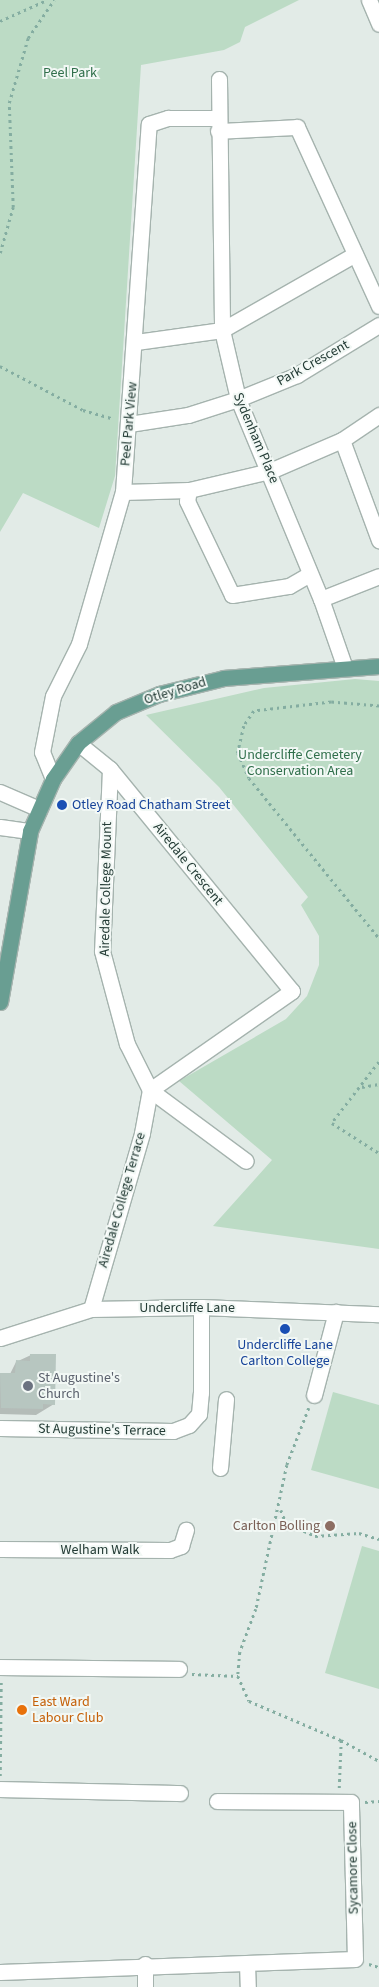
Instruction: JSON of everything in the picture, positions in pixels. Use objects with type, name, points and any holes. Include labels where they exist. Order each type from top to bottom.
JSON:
[{"type":"main road","name":"Otley Road","points":[[0,1002],[5,949],[30,831],[53,779],[78,743],[116,712],[159,694],[224,678],[344,665],[379,666]]},
{"type":"street","points":[[369,0],[378,18]]},
{"type":"street","name":"Sydenham Place","points":[[219,79],[218,124],[222,330],[238,399],[270,471],[310,574],[322,598],[344,665]]},
{"type":"street","name":"Peel Park View","points":[[53,779],[42,752],[53,696],[79,644],[123,492],[136,342],[149,124],[168,118],[218,124]]},
{"type":"street","points":[[218,124],[297,127],[379,306]]},
{"type":"street","points":[[136,342],[222,330],[355,254]]},
{"type":"street","name":"Park Crescent","points":[[130,424],[188,415],[238,399],[297,375],[379,325]]},
{"type":"street","points":[[123,492],[189,490],[270,471],[342,440],[379,415]]},
{"type":"street","points":[[342,440],[379,540]]},
{"type":"street","points":[[189,490],[188,500],[232,594],[289,586],[310,574]]},
{"type":"street","points":[[322,598],[379,576]]},
{"type":"street","name":"Airedale Crescent","points":[[78,743],[110,770],[292,991],[150,1090]]},
{"type":"street","name":"Airedale College Mount","points":[[110,770],[102,951],[127,1044],[150,1090]]},
{"type":"street","points":[[0,792],[39,809]]},
{"type":"street","points":[[0,826],[30,831]]},
{"type":"street","points":[[150,1090],[246,1161]]},
{"type":"street","name":"Airedale College Terrace","points":[[91,1309],[142,1133],[150,1090]]},
{"type":"street","points":[[201,1307],[199,1414],[224,1415]]},
{"type":"street","name":"Undercliffe Lane","points":[[0,1338],[91,1309],[201,1307],[379,1314]]},
{"type":"street","points":[[314,1395],[336,1312]]},
{"type":"street","points":[[220,1468],[226,1399]]},
{"type":"street","name":"St Augustine's Terrace","points":[[0,1428],[173,1431],[189,1425],[199,1414]]},
{"type":"street","name":"Welham Walk","points":[[0,1549],[170,1550],[181,1546],[186,1530]]},
{"type":"street","points":[[0,1667],[179,1669]]},
{"type":"street","points":[[0,1789],[180,1793]]},
{"type":"street","points":[[217,1801],[338,1802]]},
{"type":"street","name":"Sycamore Close","points":[[0,1972],[145,1964],[247,1964],[355,1959],[351,1802],[338,1802]]},
{"type":"street","points":[[145,1964],[145,1987]]},
{"type":"street","points":[[247,1964],[248,1987]]},
{"type":"path","points":[[0,21],[47,0]]},
{"type":"path","points":[[0,253],[13,207],[8,103],[28,38],[54,0]]},
{"type":"path","points":[[0,366],[83,410],[130,424]]},
{"type":"path","points":[[379,706],[331,702],[254,711],[244,726],[238,753],[249,778],[379,938]]},
{"type":"path","points":[[379,1062],[362,1087],[332,1123],[379,1153]]},
{"type":"path","points":[[362,1087],[379,1084]]},
{"type":"path","points":[[314,1395],[287,1465],[280,1509],[256,1609],[240,1652],[238,1676],[249,1701],[341,1740],[379,1761]]},
{"type":"path","points":[[280,1509],[286,1524],[306,1533],[331,1538],[359,1534],[379,1539]]},
{"type":"path","points":[[0,1667],[0,1789]]},
{"type":"path","points":[[179,1669],[199,1677],[238,1676]]},
{"type":"path","points":[[338,1802],[341,1740]]},
{"type":"green space","name":"Peel Park","points":[[0,0],[299,0],[245,27],[240,42],[224,50],[141,65],[115,476],[99,528],[23,493],[0,532]]},
{"type":"green space","name":"Undercliffe Cemetery Conservation Area","points":[[355,679],[379,681],[379,1249],[213,1226],[272,1160],[179,1081],[286,1019],[307,996],[319,965],[319,936],[301,905],[308,897],[219,787],[146,715],[264,688]]},
{"type":"green space","points":[[333,1392],[379,1405],[379,1489],[311,1470]]},
{"type":"green space","points":[[362,1546],[379,1551],[379,1689],[325,1673]]},
{"type":"building","name":"St Augustine's Church","points":[[30,1354],[56,1354],[55,1405],[43,1404],[43,1409],[1,1408],[0,1373],[15,1373],[16,1360],[30,1361]]},
{"type":"place","name":"Otley Road Chatham Street","points":[[62,805]]},
{"type":"place","name":"Undercliffe Lane Carlton College","points":[[285,1329]]},
{"type":"place","name":"St Augustine's Church","points":[[28,1386]]},
{"type":"place","name":"Carlton Bolling","points":[[330,1526]]},
{"type":"place","name":"East Ward Labour Club","points":[[22,1710]]}]
